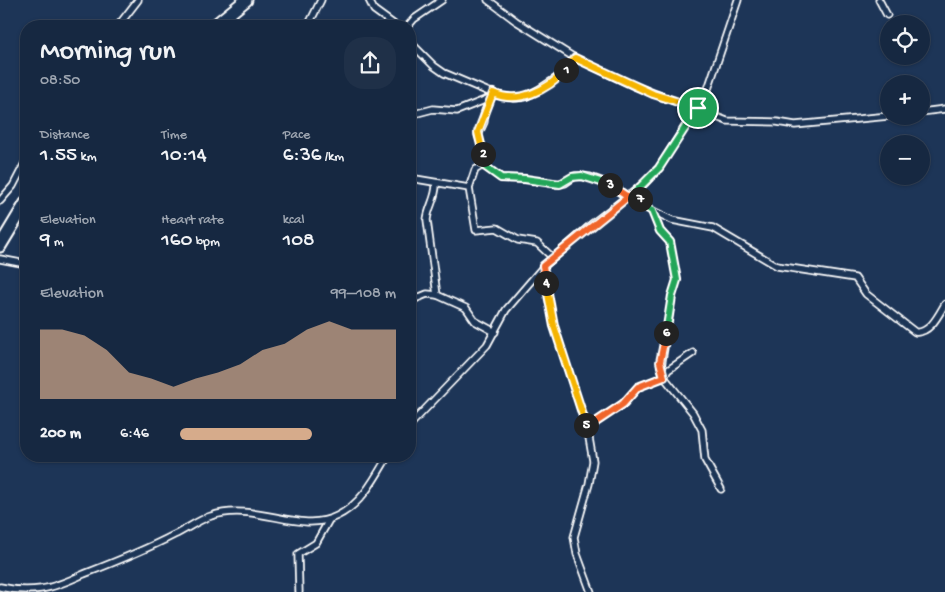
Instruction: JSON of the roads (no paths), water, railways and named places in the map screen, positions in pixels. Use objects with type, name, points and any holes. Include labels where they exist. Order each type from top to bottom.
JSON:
[{"type":"highway","points":[[221,20],[246,0]]},
{"type":"highway","points":[[0,246],[20,213]]},
{"type":"street","points":[[123,20],[138,0]]},
{"type":"street","points":[[311,20],[321,0]]},
{"type":"street","points":[[369,0],[374,10],[388,20]]},
{"type":"street","points":[[413,20],[442,0]]},
{"type":"street","points":[[488,0],[516,21],[575,58],[653,94],[698,108],[727,121],[776,122],[795,125],[880,117]]},
{"type":"street","points":[[416,419],[479,353],[495,332],[513,300],[543,266],[635,192],[659,168],[698,108],[711,83],[738,0]]},
{"type":"street","points":[[879,0],[887,15]]},
{"type":"street","points":[[416,48],[438,70],[464,83],[479,86],[491,96]]},
{"type":"street","points":[[416,113],[433,109],[457,111],[491,96],[514,98],[530,95],[561,75],[575,58]]},
{"type":"street","points":[[491,96],[484,111],[484,122],[478,132],[483,165],[501,178],[525,179],[556,184],[565,183],[572,177],[590,177],[608,184],[628,197]]},
{"type":"street","points":[[930,111],[945,109]]},
{"type":"street","points":[[483,165],[475,170],[469,188],[477,231],[497,228],[518,240],[537,242],[553,258]]},
{"type":"street","points":[[0,201],[13,186],[20,173]]},
{"type":"street","points":[[416,179],[469,188]]},
{"type":"street","points":[[436,183],[435,198],[428,212],[427,220],[438,295]]},
{"type":"street","points":[[635,192],[647,208],[652,211],[672,220],[713,228],[777,266],[805,272],[830,273],[855,278],[866,294],[915,332],[928,328],[945,304]]},
{"type":"street","points":[[652,211],[660,231],[670,242],[677,280],[672,296],[660,362],[664,377],[693,413],[702,430],[705,460],[721,488]]},
{"type":"street","points":[[0,259],[20,263]]},
{"type":"street","points":[[543,266],[554,326],[588,432],[593,460],[592,475],[574,537],[577,554],[591,592]]},
{"type":"street","points":[[416,299],[427,294],[438,295],[466,308],[475,321],[495,332]]},
{"type":"street","points":[[588,432],[596,422],[623,404],[638,387],[664,377],[668,370],[693,353]]},
{"type":"street","points":[[0,587],[36,590],[56,585],[120,560],[174,535],[202,519],[222,513],[256,512],[309,522],[329,520],[344,512],[363,495],[384,462]]},
{"type":"street","points":[[299,592],[298,554],[316,543],[329,520]]}]
